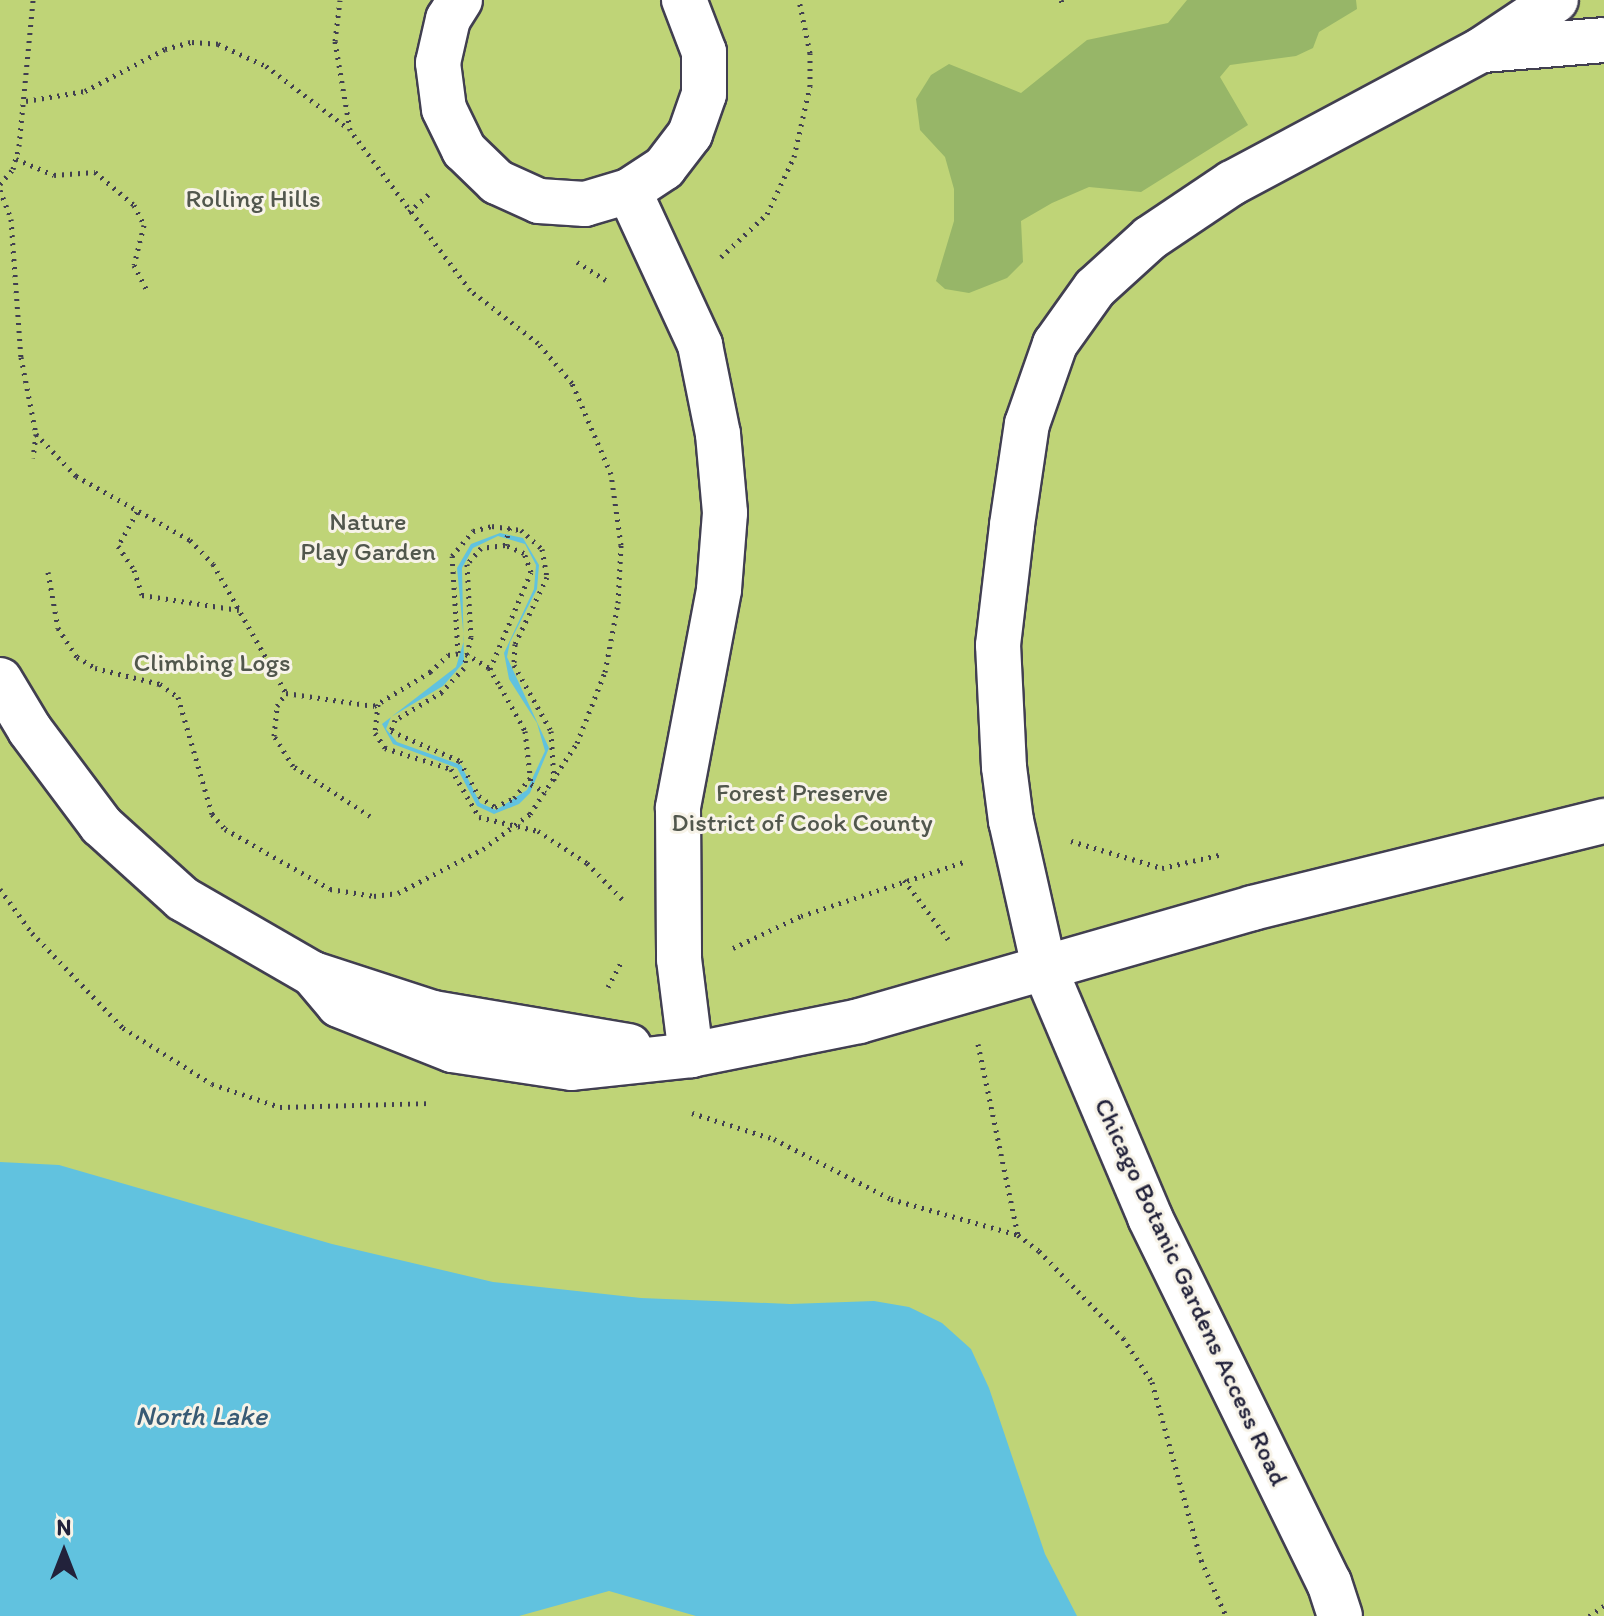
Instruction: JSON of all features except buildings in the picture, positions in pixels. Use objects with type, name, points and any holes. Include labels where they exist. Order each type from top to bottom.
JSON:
[{"type":"lane","points":[[460,0],[448,19],[438,63],[444,109],[464,150],[497,182],[539,201],[585,204],[629,191],[664,168],[690,134],[704,94],[704,52],[684,0]]},
{"type":"lane","name":"Chicago Botanic Gardens Access Road","points":[[1340,1616],[1329,1583],[1150,1217],[1044,967],[1011,821],[998,645],[1027,424],[1055,344],[1095,288],[1150,238],[1232,183],[1481,50],[1556,0]]},
{"type":"lane","name":"Chicago Botanic Gardens Access Road","points":[[1481,50],[1604,40]]},
{"type":"lane","points":[[629,191],[700,345],[718,434],[725,513],[719,590],[678,808],[679,959],[691,1055]]},
{"type":"lane","points":[[0,680],[30,730],[101,825],[183,899],[313,974],[339,1005],[452,1050],[572,1068],[691,1055],[859,1021],[1252,908],[1604,821]]},
{"type":"path","points":[[0,184],[16,159],[26,101],[33,0]]},
{"type":"path","points":[[340,0],[335,41],[350,130]]},
{"type":"path","points":[[713,262],[740,243],[767,214],[794,157],[810,86],[810,53],[799,0]]},
{"type":"path","points":[[26,101],[85,91],[165,49],[192,42],[218,44],[266,66],[350,130],[470,290],[538,343],[572,383],[611,474],[621,545],[613,637],[591,712],[546,794],[519,823],[483,849],[398,893],[353,894],[311,881],[225,829],[212,814],[178,697],[160,684],[95,668],[77,657],[58,628],[48,572]]},
{"type":"path","points":[[16,159],[68,177],[95,172],[134,205],[144,225],[134,265],[148,292]]},
{"type":"path","points":[[422,180],[443,202]]},
{"type":"path","points":[[0,190],[11,219],[21,357],[36,434],[33,458]]},
{"type":"path","points":[[409,212],[432,192]]},
{"type":"path","points":[[567,260],[613,285]]},
{"type":"path","points":[[36,434],[76,476],[190,540],[213,564],[286,693],[352,706],[378,703],[464,654]]},
{"type":"path","points":[[138,512],[119,535],[118,546],[134,570],[142,595],[240,610]]},
{"type":"path","points":[[464,654],[452,556],[473,531],[510,526],[534,538],[547,564],[543,593],[513,655],[516,673],[551,731],[554,781]]},
{"type":"path","points":[[505,545],[510,526]]},
{"type":"path","points":[[490,669],[531,572],[524,553],[505,545],[481,548],[467,564],[464,654],[456,680],[395,720],[391,731],[460,761],[479,817],[519,823],[587,863],[624,903],[625,887]]},
{"type":"path","points":[[464,654],[490,669],[525,731],[532,783],[546,794]]},
{"type":"path","points":[[286,693],[273,723],[281,751],[306,777],[370,816]]},
{"type":"path","points":[[378,703],[375,733],[385,748],[437,762],[451,769],[486,804],[495,807],[514,798],[532,783]]},
{"type":"path","points":[[1062,842],[1092,845],[1162,868],[1235,851]]},
{"type":"path","points":[[723,953],[801,916],[966,861]]},
{"type":"path","points":[[904,880],[949,940]]},
{"type":"path","points":[[0,889],[32,933],[123,1028],[212,1084],[280,1107],[438,1103]]},
{"type":"path","points":[[596,996],[614,979],[623,952]]},
{"type":"path","points":[[976,1037],[1018,1235]]},
{"type":"path","points":[[688,1112],[774,1139],[891,1199],[1018,1235],[1123,1338],[1152,1382],[1201,1560],[1226,1616]]},
{"type":"path","points":[[1589,1616],[1604,1606]]},
{"type":"green space","name":"Forest Preserve District of Cook County","points":[[0,0],[1604,0],[1604,1616],[0,1616]]},
{"type":"green space","points":[[1187,0],[1356,0],[1357,9],[1319,32],[1313,48],[1296,56],[1230,65],[1220,77],[1248,125],[1141,192],[1089,187],[1052,203],[1021,221],[1023,262],[1007,278],[969,293],[945,289],[936,281],[954,221],[954,189],[945,157],[920,130],[916,99],[931,75],[949,64],[1021,93],[1087,40],[1168,23]]},
{"type":"water","points":[[500,533],[523,538],[539,565],[537,589],[510,642],[507,657],[549,748],[530,793],[519,804],[494,814],[477,806],[457,768],[393,744],[382,724],[391,717],[386,729],[397,742],[461,765],[480,803],[496,810],[527,790],[545,751],[537,723],[509,679],[504,653],[534,589],[536,565],[525,544],[498,536],[473,548],[462,568],[463,634],[457,568],[471,544]]},
{"type":"water","points":[[464,641],[464,662],[443,686],[391,717],[456,667]]},
{"type":"water","name":"North Lake","points":[[0,1162],[59,1165],[332,1244],[493,1282],[641,1298],[790,1304],[874,1301],[909,1307],[942,1323],[971,1349],[989,1388],[1045,1554],[1077,1616],[696,1616],[609,1591],[519,1616],[0,1616]]},
{"type":"park label","name":"Rolling Hills","points":[[253,199]]},
{"type":"park label","name":"Nature Play Garden","points":[[368,537]]},
{"type":"park label","name":"Climbing Logs","points":[[212,663]]}]
